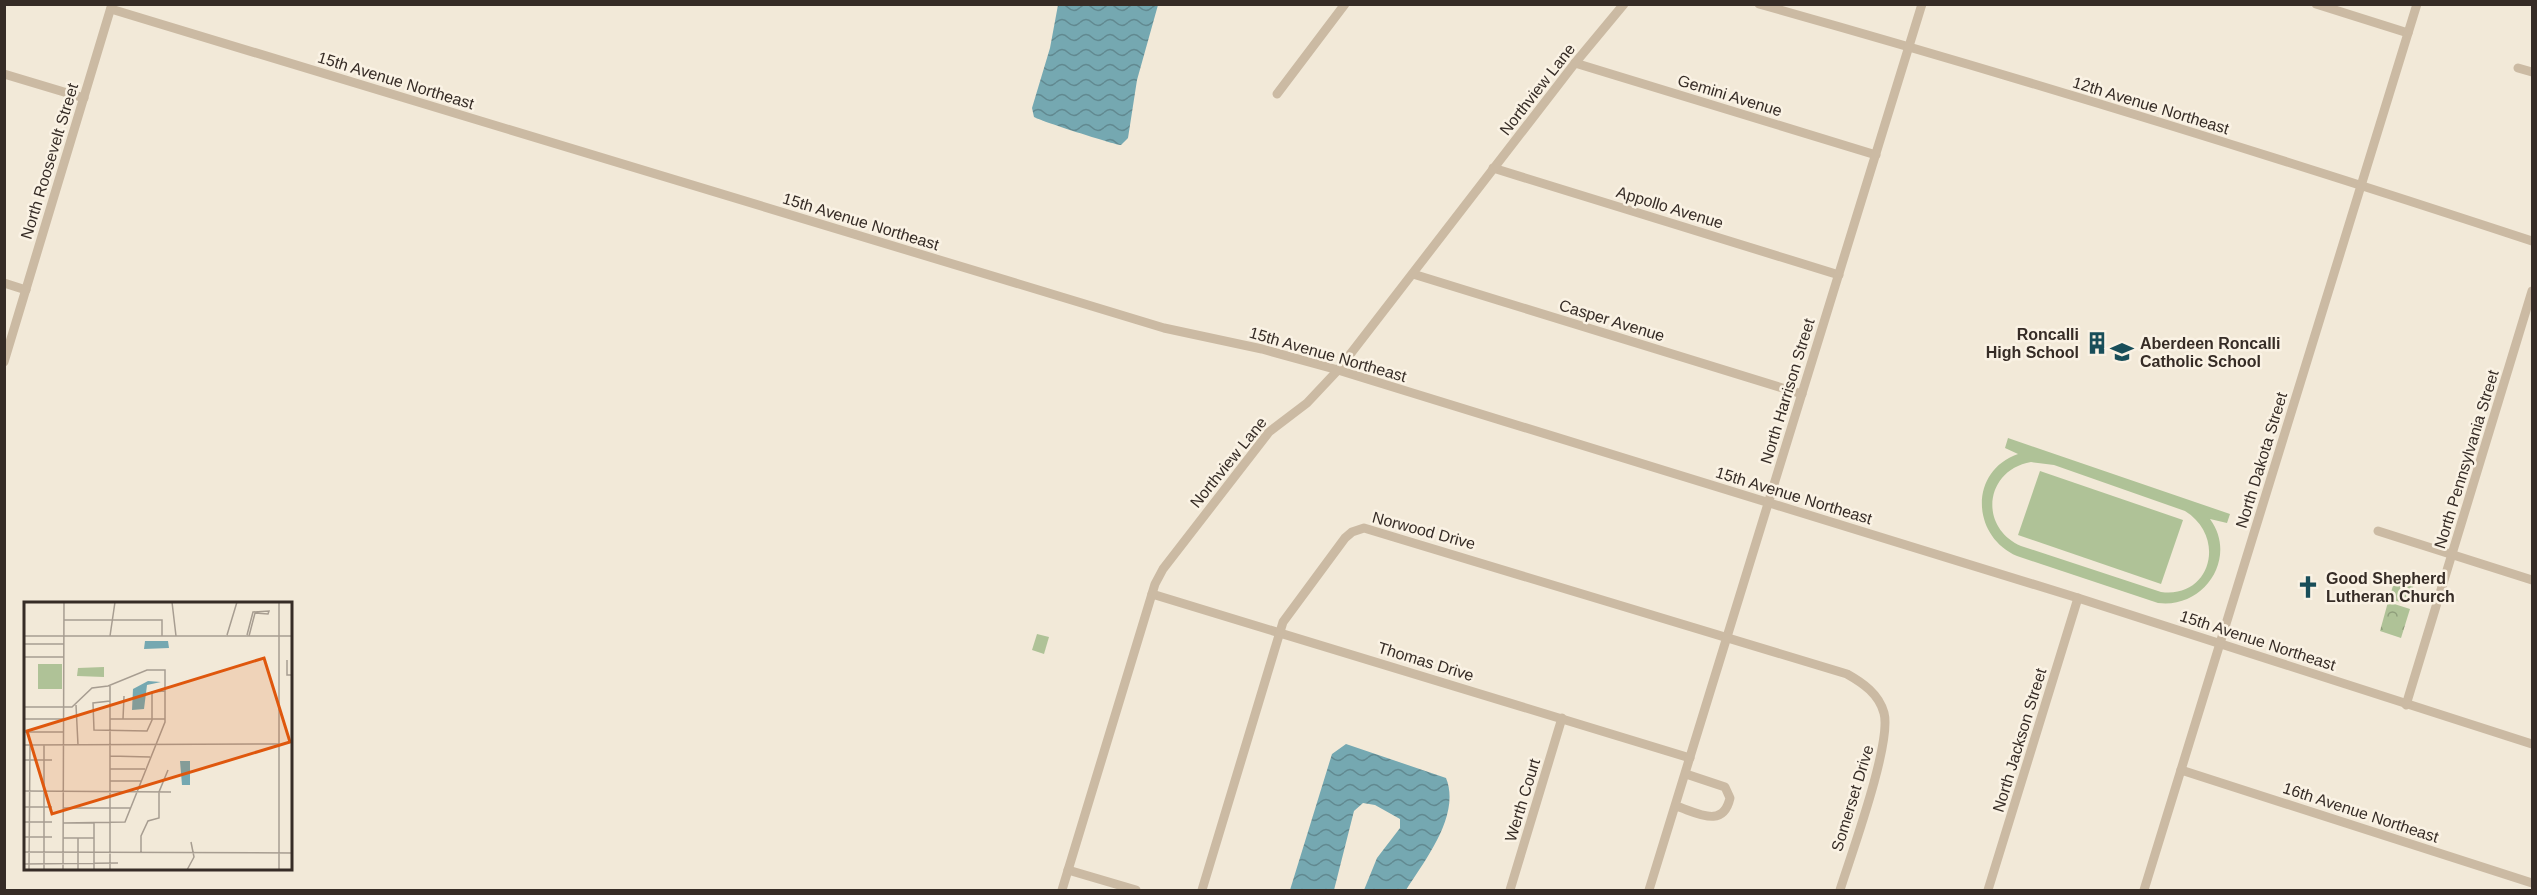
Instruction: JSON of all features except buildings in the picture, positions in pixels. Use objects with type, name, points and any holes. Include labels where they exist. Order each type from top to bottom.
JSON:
[{"type":"street","points":[[1277,94],[1345,4]]},
{"type":"street","name":"Northview Lane","points":[[1062,891],[1152,594],[1163,569],[1269,432],[1307,403],[1338,370],[1575,63],[1624,4]]},
{"type":"street","name":"12th Avenue Northeast","points":[[1759,4],[1909,47],[2361,185],[2532,241]]},
{"type":"street","name":"North Harrison Street","points":[[1649,891],[1922,4]]},
{"type":"street","points":[[2316,4],[2408,33]]},
{"type":"street","name":"North Dakota Street","points":[[2144,891],[2417,4]]},
{"type":"street","name":"North Roosevelt Street","points":[[4,362],[112,7]]},
{"type":"street","name":"15th Avenue Northeast","points":[[112,7],[1164,328],[1262,349],[1338,370],[2078,598],[2532,744]]},
{"type":"street","name":"Gemini Avenue","points":[[1575,63],[1876,155]]},
{"type":"street","points":[[2518,68],[2532,72]]},
{"type":"street","points":[[4,74],[84,99]]},
{"type":"street","name":"Appollo Avenue","points":[[1493,168],[1839,274]]},
{"type":"street","name":"Casper Avenue","points":[[1413,274],[1802,394]]},
{"type":"street","points":[[4,283],[26,290]]},
{"type":"street","name":"North Pennsylvania Street","points":[[2406,705],[2532,291]]},
{"type":"street","name":"Norwood Drive","points":[[1202,891],[1287,614],[1352,532],[1364,528],[1727,637]]},
{"type":"street","points":[[2378,531],[2532,580]]},
{"type":"street","name":"Thomas Drive","points":[[1152,594],[1690,758]]},
{"type":"street","name":"North Jackson Street","points":[[1988,891],[2078,598]]},
{"type":"street","name":"Somerset Drive","points":[[1727,637],[1847,674],[1862,682],[1880,703],[1886,721],[1885,740],[1840,891]]},
{"type":"street","name":"Werth Court","points":[[1510,891],[1562,718]]},
{"type":"street","name":"16th Avenue Northeast","points":[[2181,770],[2532,883]]},
{"type":"street","points":[[1676,806],[1710,816],[1720,815],[1728,809],[1731,798],[1725,787],[1686,774]]},
{"type":"street","points":[[1068,870],[1136,891]]},
{"type":"green space","points":[[2008,438],[2230,514],[2227,523],[2210,519],[2218,534],[2220,549],[2218,564],[2212,578],[2190,598],[2175,603],[2158,603],[2017,556],[2002,547],[1991,534],[1984,519],[1982,504],[1984,488],[1991,474],[2002,462],[2018,454],[2005,448]],"holes":[[[2031,462],[2054,465],[2185,511],[2198,522],[2206,536],[2209,550],[2208,564],[2202,576],[2192,586],[2178,592],[2161,592],[2021,546],[2007,537],[1998,526],[1993,513],[1996,487],[2004,476],[2016,467]]]},
{"type":"green space","points":[[2040,471],[2183,520],[2161,584],[2018,535]]},
{"type":"green space","points":[[2395,579],[2414,584],[2408,604],[2389,599]]},
{"type":"green space","points":[[2388,602],[2410,609],[2401,638],[2380,631]]},
{"type":"green space","points":[[1037,634],[1049,637],[1044,654],[1032,650]]},
{"type":"water","points":[[1058,5],[1158,5],[1137,80],[1128,138],[1121,145],[1034,117],[1032,108],[1050,48]]},
{"type":"water","points":[[1346,744],[1446,778],[1449,807],[1445,822],[1431,851],[1406,890],[1364,890],[1377,858],[1400,828],[1400,819],[1375,805],[1363,803],[1354,811],[1334,890],[1290,890],[1332,754]]},
{"type":"place","name":"Roncalli High School","points":[[2097,343]]},
{"type":"place","name":"Aberdeen Roncalli Catholic School","points":[[2122,352]]},
{"type":"place","name":"Good Shepherd Lutheran Church","points":[[2308,587]]}]
